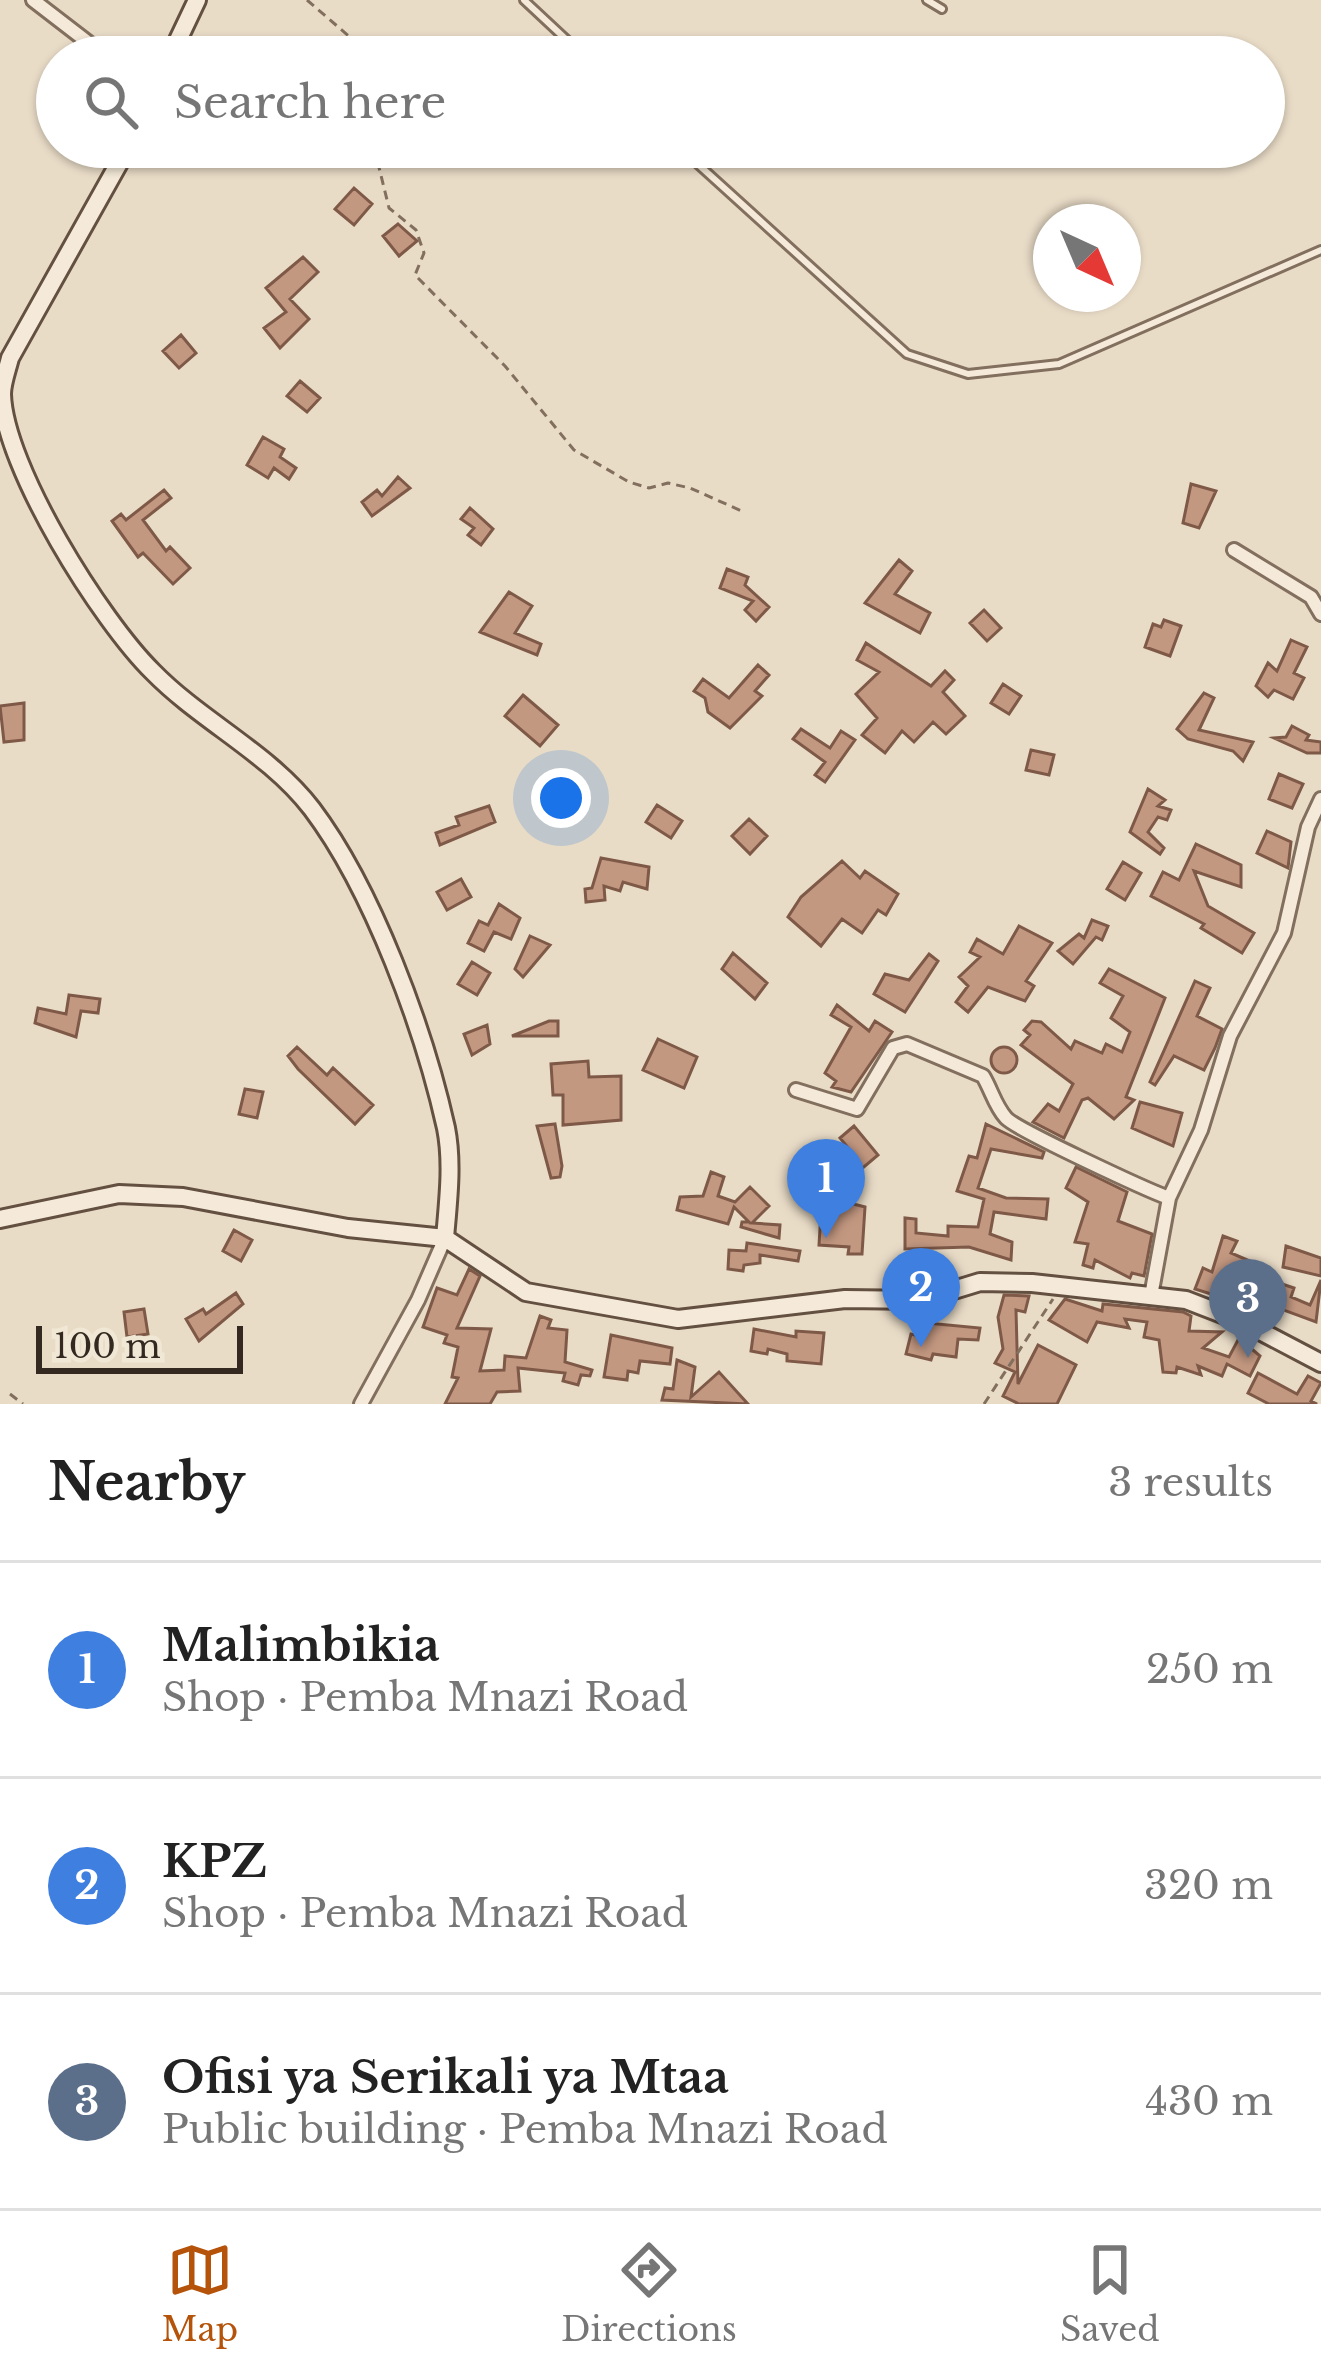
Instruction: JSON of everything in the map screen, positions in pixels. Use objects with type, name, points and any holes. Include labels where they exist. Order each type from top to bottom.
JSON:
[{"type":"main road","points":[[180,36],[197,0]]},
{"type":"main road","points":[[116,168],[10,358],[2,392],[3,416],[26,480],[121,635],[153,673],[274,769],[310,807],[350,867],[384,941],[447,1131],[445,1238]]},
{"type":"main road","points":[[0,1219],[119,1194],[183,1196],[348,1228],[445,1238],[526,1292],[678,1319],[845,1299],[921,1300],[980,1282],[1151,1296],[1186,1300],[1243,1322],[1321,1363]]},
{"type":"street","points":[[33,0],[80,36]]},
{"type":"street","points":[[1234,550],[1311,597],[1321,614]]},
{"type":"street","points":[[1151,1296],[1169,1198],[1201,1130],[1230,1036],[1284,933],[1309,827],[1321,799]]},
{"type":"street","points":[[796,1090],[857,1108],[893,1048],[907,1043],[983,1076],[1001,1111],[1016,1127],[1068,1148],[1131,1185],[1169,1198]]},
{"type":"street","points":[[361,1404],[418,1300],[445,1238]]},
{"type":"lane","points":[[524,0],[563,36]]},
{"type":"lane","points":[[927,0],[942,9]]},
{"type":"lane","points":[[702,168],[907,354],[968,374],[1059,364],[1321,250]]},
{"type":"path","points":[[308,0],[349,36]]},
{"type":"path","points":[[379,168],[389,208],[416,230],[424,253],[415,275],[505,366],[574,450],[629,482],[691,488],[744,512]]},
{"type":"path","points":[[984,1404],[1060,1287]]},
{"type":"path","points":[[10,1394],[23,1404]]},
{"type":"building","points":[[354,188],[372,204],[354,225],[335,209]]},
{"type":"building","points":[[398,224],[417,241],[399,256],[383,236]]},
{"type":"building","points":[[303,257],[318,272],[290,299],[309,319],[280,348],[264,328],[286,312],[266,288]]},
{"type":"building","points":[[181,335],[196,353],[179,368],[163,351]]},
{"type":"building","points":[[300,381],[320,398],[307,412],[287,396]]},
{"type":"building","points":[[263,437],[284,449],[280,457],[296,468],[289,479],[274,468],[268,478],[247,465]]},
{"type":"building","points":[[398,477],[410,488],[372,516],[362,502],[377,490],[382,496]]},
{"type":"building","points":[[1191,484],[1216,491],[1199,528],[1183,523]]},
{"type":"building","points":[[164,490],[171,498],[143,520],[166,551],[170,547],[190,568],[173,584],[143,553],[138,557],[112,521],[121,514],[126,520]]},
{"type":"building","points":[[470,508],[493,529],[481,545],[468,535],[474,528],[461,519]]},
{"type":"building","points":[[899,560],[912,571],[895,594],[930,613],[920,633],[865,603]]},
{"type":"building","points":[[727,569],[748,577],[745,585],[769,607],[756,621],[745,610],[753,601],[720,588]]},
{"type":"building","points":[[509,592],[532,606],[515,633],[541,644],[537,655],[480,632]]},
{"type":"building","points":[[984,610],[1001,628],[987,641],[970,623]]},
{"type":"building","points":[[1164,620],[1181,626],[1170,656],[1145,647],[1153,624],[1161,627]]},
{"type":"building","points":[[1291,640],[1307,647],[1294,673],[1304,678],[1293,699],[1274,690],[1268,697],[1256,686],[1268,663],[1277,671]]},
{"type":"building","points":[[866,643],[931,686],[945,671],[954,680],[943,692],[965,716],[946,734],[933,722],[914,742],[902,731],[885,753],[862,735],[877,718],[856,694],[879,672],[857,660]]},
{"type":"building","points":[[758,665],[769,675],[755,691],[762,696],[730,728],[708,712],[705,698],[694,691],[703,679],[729,698]]},
{"type":"building","points":[[1003,684],[1021,696],[1009,714],[991,703]]},
{"type":"building","points":[[1204,693],[1214,698],[1199,730],[1253,742],[1243,761],[1233,751],[1188,739],[1177,729]]},
{"type":"building","points":[[523,695],[558,725],[540,746],[505,716]]},
{"type":"building","points":[[24,703],[24,740],[4,742],[0,706]]},
{"type":"building","points":[[1292,726],[1309,735],[1306,740],[1321,742],[1321,753],[1307,753],[1274,738],[1286,737]]},
{"type":"building","points":[[801,729],[830,748],[841,731],[855,740],[825,782],[815,775],[825,762],[793,739]]},
{"type":"building","points":[[1031,750],[1054,755],[1049,775],[1026,770]]},
{"type":"building","points":[[1279,774],[1303,784],[1292,808],[1269,799]]},
{"type":"building","points":[[1148,789],[1165,800],[1158,806],[1171,810],[1167,820],[1158,817],[1148,832],[1164,848],[1160,854],[1130,832]]},
{"type":"building","points":[[657,805],[682,821],[671,838],[646,822]]},
{"type":"building","points":[[489,806],[495,822],[440,845],[436,833],[459,825],[456,817]]},
{"type":"building","points":[[749,819],[767,836],[750,854],[732,836]]},
{"type":"building","points":[[1267,831],[1291,842],[1288,868],[1257,853]]},
{"type":"building","points":[[1196,844],[1241,865],[1241,887],[1194,871],[1208,906],[1254,933],[1242,953],[1201,928],[1204,924],[1151,896],[1163,872],[1179,880]]},
{"type":"building","points":[[601,858],[649,867],[647,889],[623,882],[620,891],[604,886],[605,900],[586,902],[585,889],[592,888]]},
{"type":"building","points":[[842,861],[860,878],[865,871],[898,894],[886,915],[878,910],[862,933],[842,919],[821,946],[788,917],[801,897]]},
{"type":"building","points":[[1123,862],[1141,873],[1125,900],[1107,889]]},
{"type":"building","points":[[461,879],[471,897],[447,910],[437,892]]},
{"type":"building","points":[[499,904],[520,918],[511,939],[494,932],[484,951],[468,943],[479,921],[488,925]]},
{"type":"building","points":[[1092,920],[1108,926],[1102,940],[1096,937],[1073,964],[1058,951],[1079,934],[1084,938]]},
{"type":"building","points":[[1019,926],[1052,943],[1026,981],[1034,986],[1025,1001],[988,987],[968,1012],[956,1002],[968,986],[959,977],[980,957],[970,952],[977,939],[1003,954]]},
{"type":"building","points":[[530,936],[550,945],[523,977],[515,969]]},
{"type":"building","points":[[733,953],[767,983],[755,999],[722,969]]},
{"type":"building","points":[[929,954],[938,961],[905,1012],[874,994],[885,974],[909,980]]},
{"type":"building","points":[[472,962],[490,973],[477,995],[458,984]]},
{"type":"building","points":[[1109,969],[1165,998],[1126,1097],[1134,1100],[1114,1119],[1088,1098],[1082,1100],[1064,1138],[1033,1122],[1048,1104],[1059,1111],[1073,1084],[1021,1045],[1030,1035],[1024,1030],[1032,1021],[1041,1022],[1071,1049],[1075,1041],[1102,1053],[1106,1044],[1122,1052],[1130,1032],[1111,1018],[1123,996],[1100,983]]},
{"type":"building","points":[[1195,981],[1210,988],[1197,1016],[1222,1029],[1215,1048],[1204,1070],[1174,1056],[1155,1085],[1150,1082]]},
{"type":"building","points":[[69,995],[100,999],[98,1013],[81,1011],[76,1037],[35,1023],[38,1008],[66,1014]]},
{"type":"building","points":[[837,1005],[869,1031],[875,1021],[892,1032],[851,1092],[832,1087],[836,1081],[825,1073],[851,1027],[831,1015]]},
{"type":"building","points":[[558,1021],[558,1036],[512,1036]]},
{"type":"building","points":[[487,1025],[490,1044],[472,1055],[464,1034]]},
{"type":"building","points":[[658,1039],[697,1057],[684,1088],[643,1070]]},
{"type":"building","points":[[297,1047],[327,1075],[333,1068],[373,1105],[355,1124],[288,1056]]},
{"type":"building","points":[[1004,1047],[1017,1060],[1004,1073],[991,1060]]},
{"type":"building","points":[[588,1061],[589,1077],[621,1076],[621,1120],[563,1125],[563,1095],[553,1095],[551,1064]]},
{"type":"building","points":[[245,1089],[263,1092],[257,1118],[239,1114]]},
{"type":"building","points":[[1140,1102],[1182,1113],[1173,1146],[1132,1128]]},
{"type":"building","points":[[555,1124],[562,1166],[560,1177],[551,1178],[537,1126]]},
{"type":"building","points":[[986,1124],[1044,1152],[1042,1158],[991,1149],[978,1188],[1006,1198],[1048,1199],[1046,1219],[994,1212],[990,1234],[1012,1242],[1011,1260],[969,1247],[905,1249],[905,1218],[916,1219],[916,1233],[948,1236],[948,1226],[978,1227],[984,1199],[957,1191],[969,1156],[977,1158]]},
{"type":"building","points":[[854,1126],[878,1155],[858,1172],[848,1161],[854,1155],[840,1138]]},
{"type":"building","points":[[1076,1167],[1127,1192],[1118,1221],[1152,1234],[1144,1276],[1132,1273],[1130,1278],[1095,1260],[1093,1268],[1083,1265],[1088,1244],[1075,1242],[1088,1202],[1066,1188]]},
{"type":"building","points":[[711,1172],[724,1177],[718,1196],[735,1202],[750,1187],[769,1206],[752,1223],[780,1225],[779,1238],[741,1227],[742,1222],[749,1222],[734,1207],[728,1224],[677,1210],[680,1197],[703,1196]]},
{"type":"building","points":[[822,1196],[865,1207],[862,1254],[848,1254],[849,1247],[819,1245]]},
{"type":"building","points":[[234,1230],[252,1240],[241,1261],[223,1251]]},
{"type":"building","points":[[1223,1236],[1237,1241],[1231,1253],[1252,1262],[1247,1286],[1269,1294],[1273,1281],[1294,1288],[1291,1297],[1310,1305],[1321,1280],[1316,1322],[1270,1305],[1267,1313],[1255,1308],[1257,1304],[1253,1307],[1195,1289],[1203,1268],[1212,1272]]},
{"type":"building","points":[[747,1243],[800,1251],[798,1261],[760,1255],[760,1263],[744,1265],[743,1271],[728,1269],[729,1250],[746,1251]]},
{"type":"building","points":[[1286,1246],[1321,1258],[1321,1276],[1283,1267]]},
{"type":"building","points":[[469,1269],[480,1276],[457,1328],[491,1329],[480,1371],[504,1370],[505,1356],[526,1358],[540,1316],[551,1320],[548,1328],[567,1330],[565,1362],[592,1370],[590,1376],[581,1375],[578,1385],[563,1381],[565,1373],[518,1368],[520,1391],[497,1392],[490,1404],[445,1404],[458,1378],[452,1377],[458,1347],[444,1343],[447,1335],[423,1327],[437,1288],[457,1295]]},
{"type":"building","points":[[236,1293],[243,1304],[199,1341],[186,1319],[203,1309],[206,1314]]},
{"type":"building","points":[[1004,1295],[1029,1296],[1025,1312],[1016,1310],[1018,1384],[1038,1345],[1076,1365],[1057,1404],[1019,1404],[1003,1396],[1015,1372],[995,1363],[1003,1349],[998,1317]]},
{"type":"building","points":[[1065,1299],[1102,1311],[1103,1304],[1183,1312],[1191,1316],[1189,1331],[1222,1332],[1203,1348],[1229,1357],[1239,1338],[1260,1356],[1250,1376],[1227,1364],[1222,1376],[1198,1366],[1201,1375],[1177,1367],[1176,1373],[1163,1372],[1159,1340],[1144,1337],[1147,1322],[1125,1319],[1129,1328],[1097,1322],[1087,1342],[1049,1320]]},
{"type":"building","points":[[144,1309],[148,1334],[127,1337],[124,1312]]},
{"type":"building","points":[[927,1323],[980,1328],[978,1340],[958,1339],[956,1357],[933,1354],[931,1360],[906,1354],[911,1334],[923,1337]]},
{"type":"building","points":[[754,1329],[796,1337],[796,1331],[824,1333],[821,1364],[787,1361],[787,1354],[768,1349],[767,1354],[751,1351]]},
{"type":"building","points":[[611,1335],[672,1348],[670,1364],[640,1361],[638,1373],[628,1371],[627,1380],[604,1377]]},
{"type":"building","points":[[677,1360],[695,1367],[691,1397],[719,1372],[748,1404],[662,1400],[665,1388],[673,1389]]},
{"type":"building","points":[[1258,1373],[1297,1394],[1308,1376],[1321,1383],[1311,1401],[1317,1404],[1269,1404],[1248,1393]]},
{"type":"place","name":"Malimbikia","points":[[826,1238]]},
{"type":"place","name":"KPZ","points":[[921,1347]]},
{"type":"place","name":"Ofisi ya Serikali ya Mtaa","points":[[1248,1358]]}]
